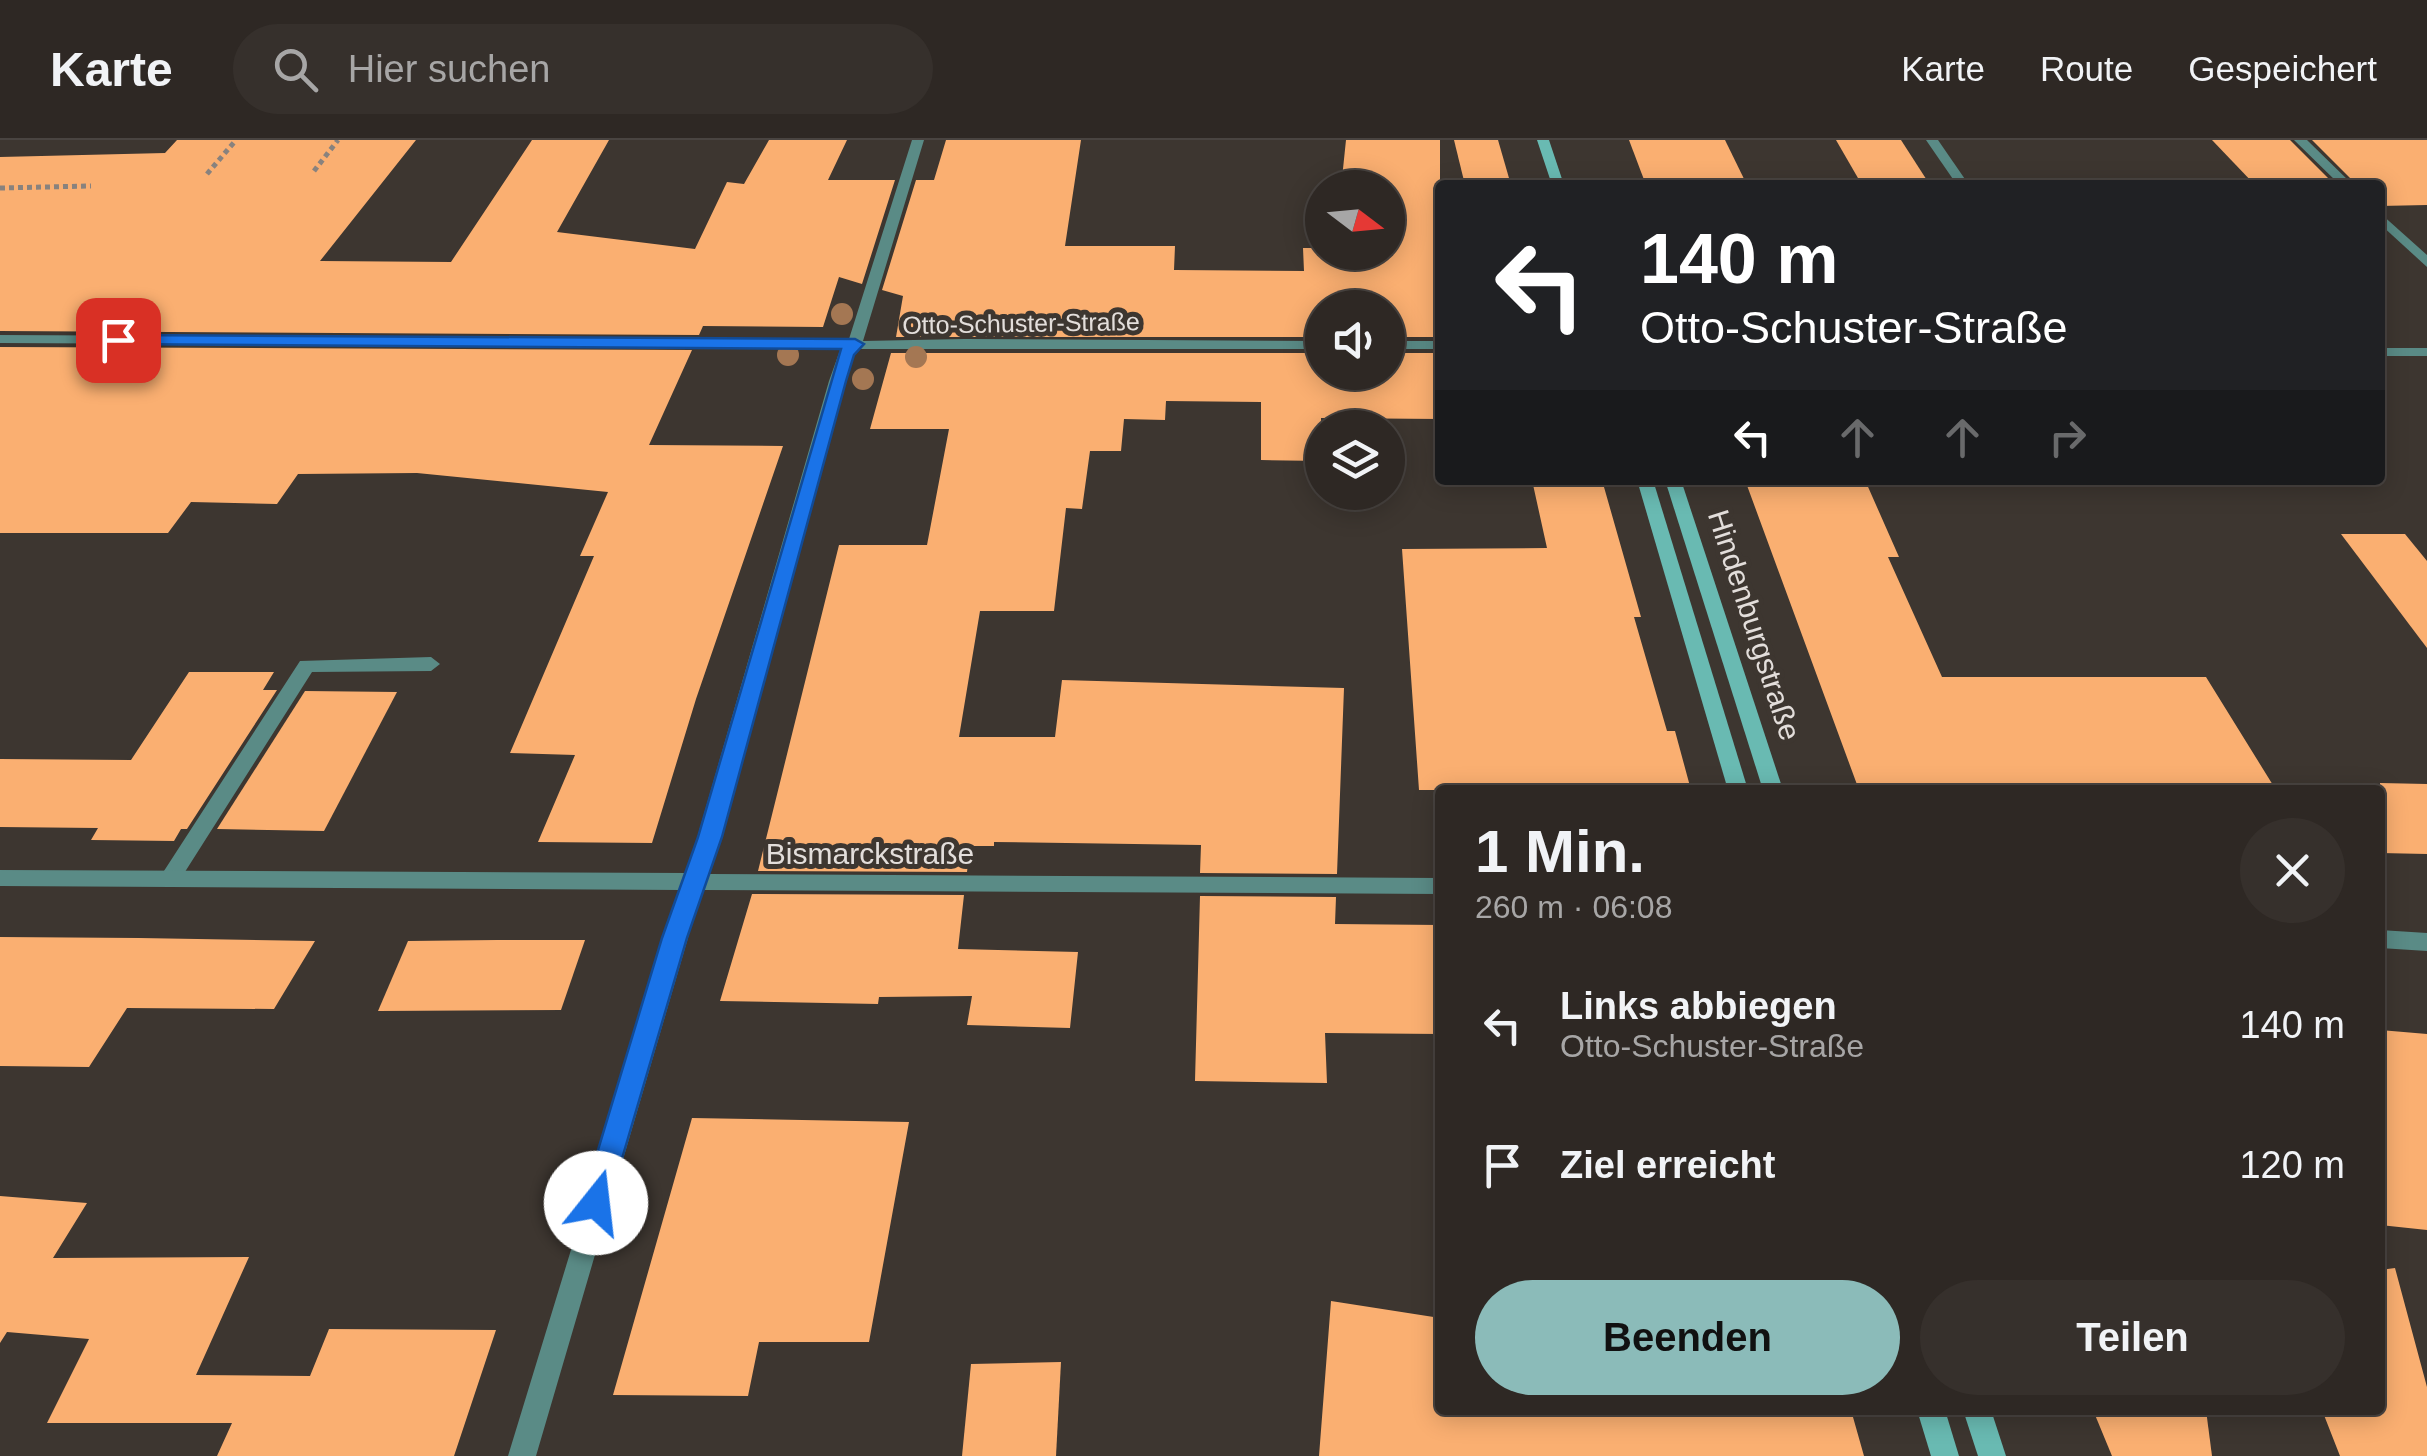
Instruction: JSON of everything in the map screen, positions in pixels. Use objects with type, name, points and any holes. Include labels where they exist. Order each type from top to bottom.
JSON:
[{"type":"main road","points":[[1543,140],[1556,180]]},
{"type":"main road","name":"Hindenburgstraße","points":[[1646,485],[1736,785]]},
{"type":"main road","name":"Hindenburgstraße","points":[[1675,485],[1772,785]]},
{"type":"main road","points":[[1933,1415],[1945,1456]]},
{"type":"main road","points":[[1979,1415],[1992,1456]]},
{"type":"street","points":[[522,1456],[692,885],[710,837],[837,381],[846,353],[855,344],[918,140]]},
{"type":"street","points":[[1932,140],[1960,180]]},
{"type":"street","points":[[2300,140],[2341,180]]},
{"type":"street","points":[[2385,222],[2427,262]]},
{"type":"street","name":"Otto-Schuster-Straße","points":[[0,339],[1305,345]]},
{"type":"street","points":[[1405,345],[1435,346]]},
{"type":"street","points":[[2385,352],[2427,352]]},
{"type":"street","points":[[169,880],[307,666],[431,664]]},
{"type":"street","name":"Bismarckstraße","points":[[0,878],[692,885],[1435,886]]},
{"type":"street","points":[[2385,938],[2427,942]]},
{"type":"path","points":[[207,174],[236,140]]},
{"type":"path","points":[[314,171],[338,140]]},
{"type":"path","points":[[0,188],[91,186]]},
{"type":"building","points":[[177,140],[416,140],[320,261],[451,262],[532,140],[609,140],[557,232],[695,249],[727,182],[744,184],[769,140],[847,140],[828,180],[895,180],[862,284],[839,277],[823,327],[703,326],[699,335],[0,331],[0,157],[165,153]]},
{"type":"building","points":[[946,140],[1081,140],[1065,246],[1175,246],[1174,270],[1304,271],[1305,248],[1305,270],[1405,270],[1405,170],[1343,170],[1346,140],[1440,140],[1440,180],[1435,180],[1435,337],[1405,337],[1405,290],[1305,290],[1305,337],[896,337],[903,296],[882,290],[916,180],[934,180]]},
{"type":"building","points":[[1454,140],[1498,140],[1510,180],[1464,180]]},
{"type":"building","points":[[1629,140],[1725,140],[1745,180],[1644,180]]},
{"type":"building","points":[[1836,140],[1901,140],[1927,180],[1859,180]]},
{"type":"building","points":[[2212,140],[2290,140],[2330,180],[2250,180]]},
{"type":"building","points":[[2312,140],[2427,140],[2427,205],[2385,206],[2385,180],[2352,180]]},
{"type":"building","points":[[0,347],[692,350],[649,445],[783,446],[696,699],[652,843],[538,842],[575,755],[510,753],[594,556],[580,556],[608,492],[417,473],[298,474],[277,504],[191,502],[168,533],[0,533]]},
{"type":"building","points":[[891,353],[1305,353],[1305,390],[1405,390],[1405,353],[1435,353],[1435,419],[1405,419],[1405,410],[1305,410],[1305,461],[1261,460],[1261,402],[1166,401],[1165,420],[1124,419],[1121,451],[1090,451],[1082,509],[1066,508],[1054,611],[980,611],[959,737],[1055,737],[1062,680],[1344,688],[1337,874],[1200,873],[1201,845],[994,842],[994,846],[970,846],[967,872],[758,871],[839,545],[927,545],[949,429],[870,429]]},
{"type":"building","points":[[1533,485],[1603,485],[1641,617],[1634,617],[1667,731],[1675,731],[1690,785],[1435,785],[1435,790],[1419,790],[1402,549],[1547,548]]},
{"type":"building","points":[[1747,485],[1867,485],[1899,557],[1888,557],[1942,677],[2206,677],[2273,785],[1857,785]]},
{"type":"building","points":[[2341,534],[2405,534],[2427,561],[2427,648]]},
{"type":"building","points":[[189,672],[274,672],[263,690],[277,690],[187,829],[181,829],[174,841],[91,840],[98,828],[0,827],[0,759],[131,760]]},
{"type":"building","points":[[305,691],[397,692],[324,831],[217,829]]},
{"type":"building","points":[[2427,784],[2427,854],[2385,853],[2385,785],[2380,785]]},
{"type":"building","points":[[752,894],[964,895],[958,949],[1078,952],[1070,1028],[967,1025],[972,996],[879,997],[878,1004],[720,1001]]},
{"type":"building","points":[[1200,896],[1336,897],[1335,924],[1435,925],[1435,1034],[1325,1033],[1327,1083],[1195,1081]]},
{"type":"building","points":[[0,937],[315,941],[274,1009],[127,1008],[89,1067],[0,1066]]},
{"type":"building","points":[[585,940],[561,1010],[378,1011],[408,941]]},
{"type":"building","points":[[2385,1030],[2427,1034],[2427,1230],[2385,1226]]},
{"type":"building","points":[[692,1118],[909,1122],[869,1342],[759,1342],[748,1396],[613,1395]]},
{"type":"building","points":[[0,1196],[87,1203],[53,1258],[249,1257],[196,1375],[310,1376],[329,1329],[496,1330],[454,1456],[217,1456],[232,1423],[47,1423],[89,1339],[7,1332],[0,1343]]},
{"type":"building","points":[[2395,1268],[2427,1387],[2427,1456],[2340,1456],[2324,1415],[2385,1415],[2385,1269]]},
{"type":"building","points":[[1331,1301],[1435,1317],[1435,1415],[1852,1415],[1864,1456],[1319,1456]]},
{"type":"building","points":[[1061,1362],[1056,1456],[962,1456],[971,1364]]},
{"type":"building","points":[[2095,1415],[2207,1415],[2212,1456],[2112,1456]]},
{"type":"route","points":[[118,340],[855,344],[846,353],[837,381],[710,837],[674,938],[596,1203]]}]
